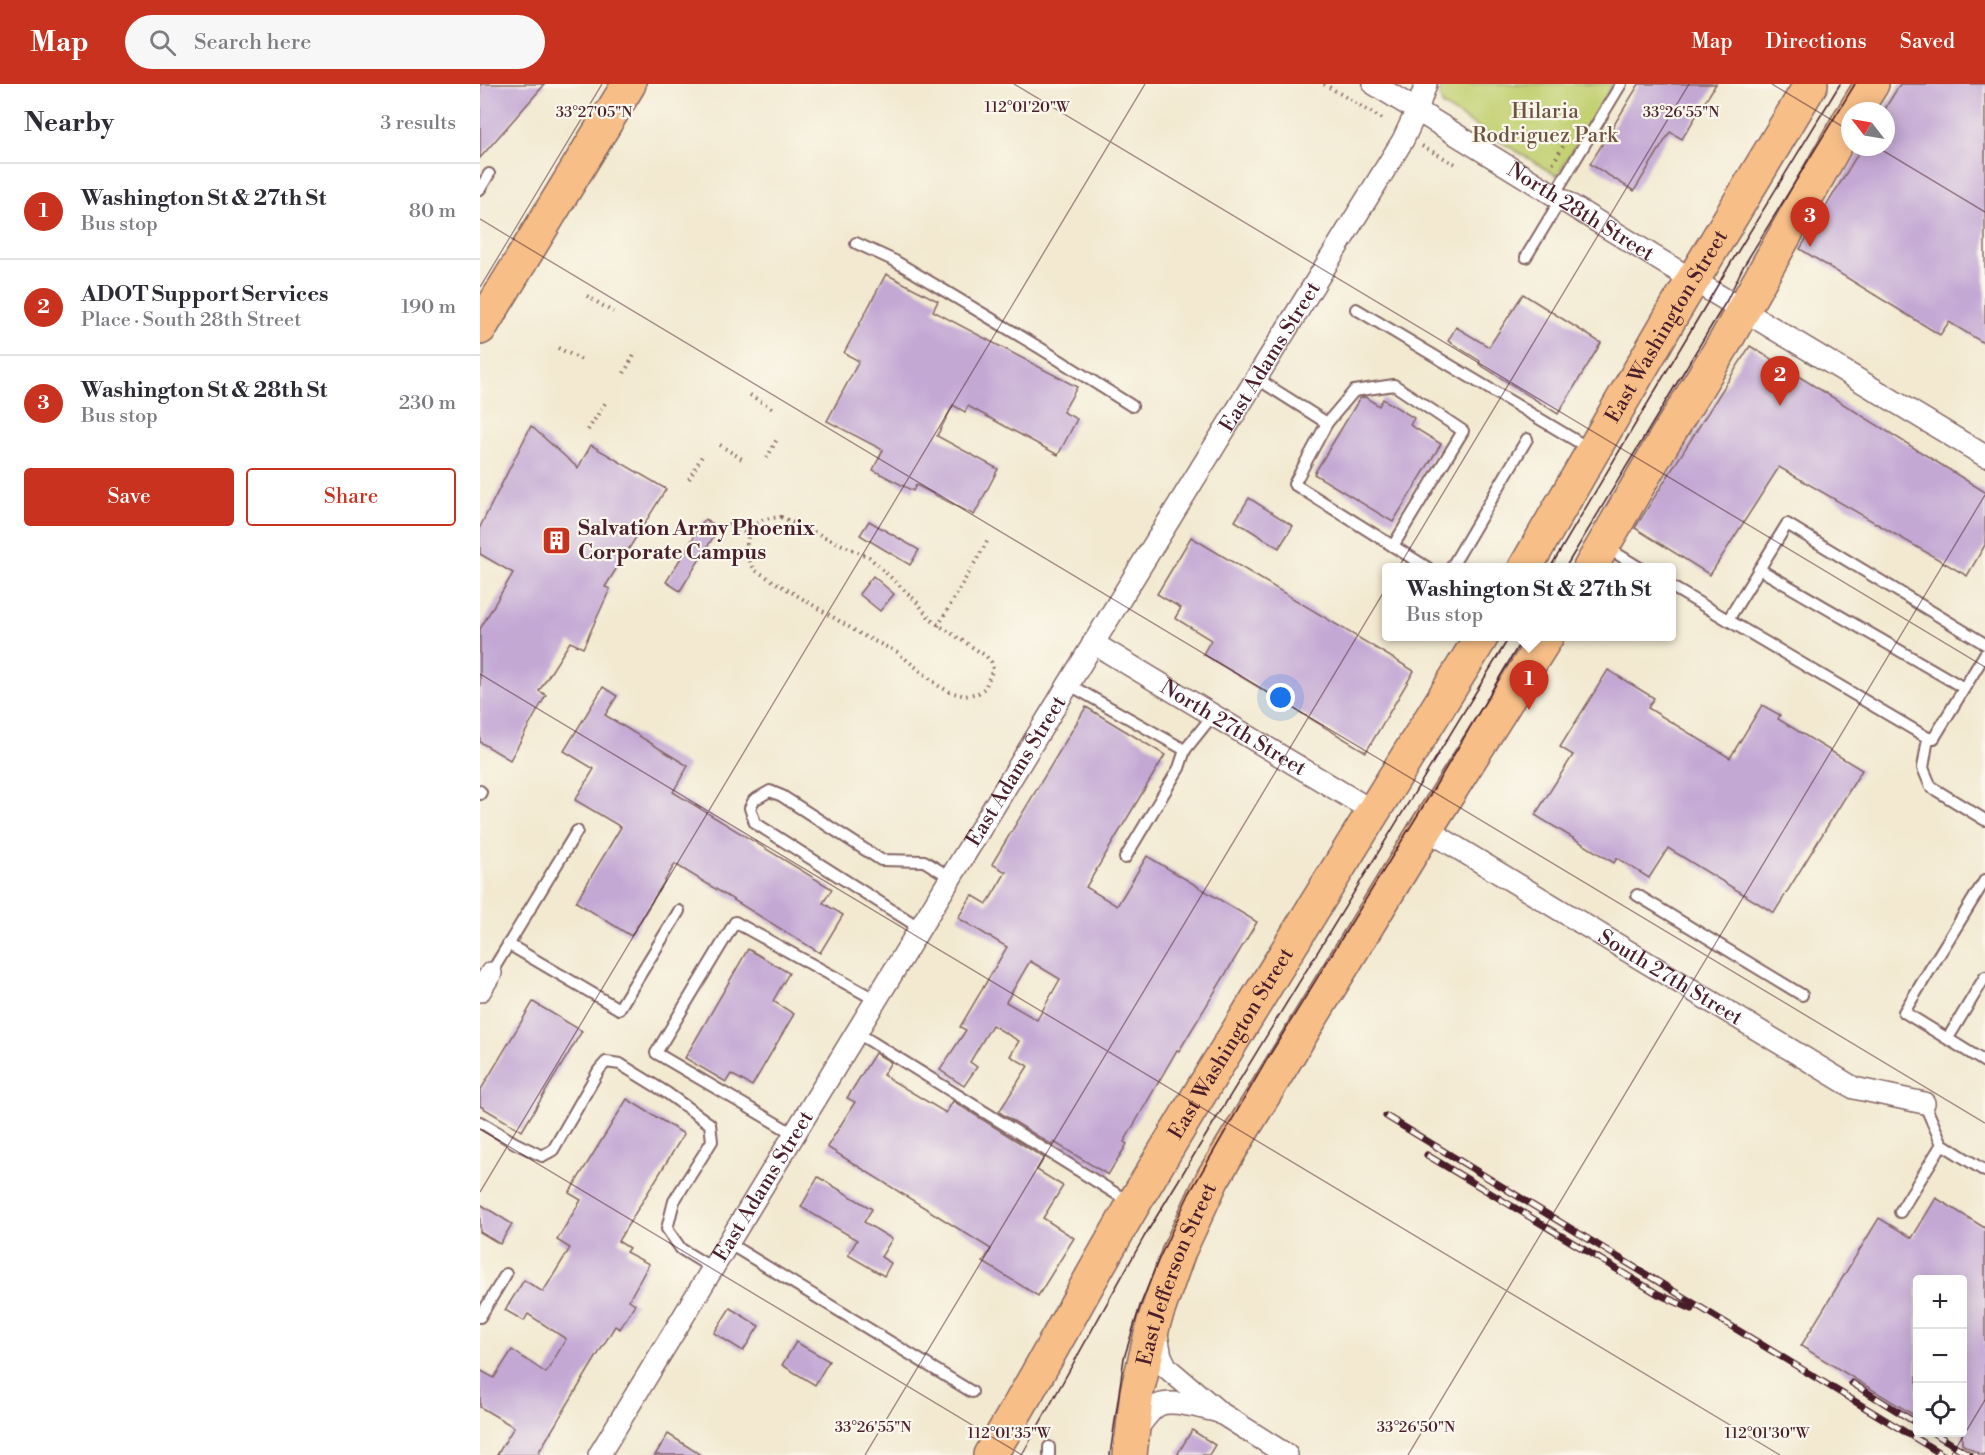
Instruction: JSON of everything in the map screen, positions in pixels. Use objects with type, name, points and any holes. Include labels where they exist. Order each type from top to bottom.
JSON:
[{"type":"main road","points":[[480,328],[628,84]]},
{"type":"main road","name":"East Washington Street","points":[[1527,563],[1811,84]]},
{"type":"main road","points":[[1861,102],[1872,84]]},
{"type":"main road","points":[[1597,556],[1735,305],[1841,134]]},
{"type":"main road","name":"East Washington Street","points":[[990,1455],[1032,1386],[1134,1204],[1479,641]]},
{"type":"main road","points":[[1426,829],[1544,641]]},
{"type":"main road","name":"East Jefferson Street","points":[[1129,1449],[1137,1392],[1154,1322],[1169,1277],[1195,1213],[1246,1121],[1426,829]]},
{"type":"main road","points":[[1006,1455],[1032,1386]]},
{"type":"street","name":"North 28th Street","points":[[1374,84],[1985,456]]},
{"type":"street","name":"East Adams Street","points":[[599,1455],[1093,643],[1403,140],[1426,84]]},
{"type":"street","name":"North 27th Street","points":[[1093,643],[1374,812]]},
{"type":"street","name":"South 27th Street","points":[[1426,829],[1854,1088],[1924,1103]]},
{"type":"street","points":[[1154,1322],[1161,1356],[1167,1368],[1219,1412],[1287,1455]]},
{"type":"street","points":[[1129,1449],[1149,1413],[1159,1405],[1173,1403],[1219,1412]]},
{"type":"lane","points":[[1526,257],[1621,84]]},
{"type":"lane","points":[[480,189],[489,174]]},
{"type":"lane","points":[[856,243],[895,261],[1132,406]]},
{"type":"lane","points":[[1356,309],[1593,450]]},
{"type":"lane","points":[[1256,378],[1327,423]]},
{"type":"lane","points":[[1394,546],[1463,431],[1394,385],[1354,391],[1327,423],[1294,484],[1394,546],[1422,563]]},
{"type":"lane","points":[[1453,563],[1527,439]]},
{"type":"lane","points":[[1728,621],[1787,524],[1985,644]]},
{"type":"lane","points":[[1597,556],[1624,563]]},
{"type":"lane","points":[[1759,569],[1964,688]]},
{"type":"lane","points":[[1676,590],[1928,738],[1934,738],[1985,654]]},
{"type":"lane","points":[[1068,684],[1185,750]]},
{"type":"lane","points":[[1125,858],[1179,768],[1185,750],[1213,715]]},
{"type":"lane","points":[[1928,738],[1923,768],[1931,787],[1985,820]]},
{"type":"lane","points":[[920,928],[755,823],[750,808],[754,800],[770,791],[782,795],[881,860],[924,861],[950,877]]},
{"type":"lane","points":[[485,982],[577,831]]},
{"type":"lane","points":[[1985,880],[1904,1012],[1985,1062]]},
{"type":"lane","points":[[1637,895],[1802,995]]},
{"type":"lane","points":[[508,944],[619,1010],[679,911]]},
{"type":"lane","points":[[794,1134],[656,1053],[735,922],[876,1000]]},
{"type":"lane","points":[[1948,1038],[1985,977]]},
{"type":"lane","points":[[856,1032],[1134,1204]]},
{"type":"lane","points":[[480,1122],[542,1156],[553,1150],[599,1070],[606,1062],[620,1064],[667,1093],[710,1124],[712,1141],[674,1201],[666,1229],[681,1250],[712,1268]]},
{"type":"lane","points":[[1924,1103],[1942,1144],[1985,1171]]},
{"type":"lane","points":[[1900,1212],[1942,1144]]},
{"type":"lane","points":[[728,1243],[972,1392]]},
{"type":"lane","points":[[480,1317],[506,1274]]},
{"type":"path","points":[[1324,84],[1384,120]]},
{"type":"path","points":[[1422,146],[1459,166]]},
{"type":"path","points":[[587,296],[613,312]]},
{"type":"path","points":[[558,348],[582,360]]},
{"type":"path","points":[[624,372],[636,352]]},
{"type":"path","points":[[750,395],[772,409]]},
{"type":"path","points":[[588,430],[607,400]]},
{"type":"path","points":[[767,458],[777,439]]},
{"type":"path","points":[[720,445],[742,459]]},
{"type":"path","points":[[688,479],[702,456]]},
{"type":"path","points":[[781,517],[863,554],[884,570],[938,626],[986,656],[993,669],[985,688],[978,693],[965,696],[950,692],[939,686],[897,652],[864,636],[756,570],[748,559],[749,535],[763,520],[781,517]]},
{"type":"path","points":[[727,524],[749,535]]},
{"type":"path","points":[[938,626],[988,540]]},
{"type":"green space","name":"Hilaria Rodriguez Park","points":[[1442,84],[1613,84],[1557,176],[1443,106],[1439,96]]},
{"type":"building","points":[[480,84],[545,84],[480,158]]},
{"type":"building","points":[[1639,84],[1716,84],[1682,139],[1670,132],[1634,191],[1590,164]]},
{"type":"building","points":[[1900,84],[1985,84],[1985,344],[1949,322],[1940,335],[1800,249],[1857,156],[1895,156],[1895,102],[1889,102]]},
{"type":"building","points":[[886,274],[938,301],[933,311],[1077,387],[1063,412],[1077,419],[1058,455],[968,406],[965,412],[953,405],[937,436],[998,469],[974,515],[916,485],[913,491],[873,470],[883,450],[827,421],[859,361],[844,353]]},
{"type":"building","points":[[1523,294],[1601,343],[1558,414],[1479,364],[1480,361],[1448,341],[1456,327],[1489,347]]},
{"type":"building","points":[[1750,346],[1985,492],[1985,545],[1967,576],[1779,467],[1710,575],[1635,528]]},
{"type":"building","points":[[1365,397],[1379,406],[1383,399],[1414,418],[1410,425],[1441,444],[1393,522],[1314,474],[1360,398]]},
{"type":"building","name":"Salvation Army Phoenix Corporate Campus","points":[[531,426],[578,468],[591,445],[666,489],[605,587],[610,589],[583,648],[570,642],[539,691],[546,695],[510,760],[480,742],[480,629],[513,573],[480,554],[480,527]]},
{"type":"building","points":[[1249,498],[1293,526],[1279,548],[1235,521]]},
{"type":"building","points":[[705,519],[719,528],[680,591],[666,582]]},
{"type":"building","points":[[869,521],[919,550],[910,565],[860,535]]},
{"type":"building","points":[[1191,537],[1414,671],[1366,752],[1203,654],[1211,640],[1175,618],[1181,608],[1157,594]]},
{"type":"building","points":[[873,576],[894,594],[880,611],[859,594]]},
{"type":"building","points":[[1608,670],[1654,698],[1648,708],[1730,758],[1762,705],[1780,715],[1778,719],[1862,770],[1774,913],[1668,848],[1649,878],[1617,858],[1614,863],[1535,815],[1573,755],[1560,747]]},
{"type":"building","points":[[603,687],[617,696],[605,715],[688,766],[673,792],[832,889],[823,903],[843,915],[820,953],[675,864],[631,936],[576,902],[621,827],[575,800],[594,769],[564,751]]},
{"type":"building","points":[[1086,707],[1165,755],[1086,887],[1117,906],[1147,856],[1257,922],[1179,1051],[1177,1050],[1124,1142],[1127,1144],[1108,1175],[1054,1142],[1052,1145],[999,1112],[1028,1066],[1010,1056],[1019,1041],[992,1025],[970,1062],[977,1067],[964,1086],[940,1070],[966,1030],[960,1027],[1007,947],[958,918],[972,895],[987,904],[1006,872],[992,864]],"holes":[[[1030,961],[1060,979],[1037,1020],[1006,1002]]]},
{"type":"building","points":[[748,949],[789,973],[773,1001],[794,1014],[752,1086],[731,1074],[726,1082],[685,1058]]},
{"type":"building","points":[[533,1002],[582,1031],[522,1131],[480,1106],[480,1091]]},
{"type":"building","points":[[875,1053],[891,1062],[883,1075],[946,1113],[953,1101],[1044,1158],[1037,1170],[1063,1186],[1043,1218],[1074,1238],[1038,1296],[983,1262],[991,1249],[827,1147],[855,1102],[847,1098]]},
{"type":"building","points":[[627,1099],[684,1134],[618,1241],[629,1248],[626,1252],[649,1264],[629,1300],[635,1304],[620,1329],[615,1326],[537,1455],[497,1455],[514,1427],[480,1407],[480,1370],[494,1378],[512,1350],[546,1373],[566,1339],[528,1314],[524,1321],[505,1310],[524,1280],[543,1292],[570,1248],[557,1240],[581,1200],[569,1193]]},
{"type":"building","points":[[818,1177],[872,1209],[864,1222],[892,1239],[881,1257],[891,1263],[884,1276],[848,1255],[857,1240],[801,1207]]},
{"type":"building","points":[[1936,1198],[1985,1228],[1985,1455],[1962,1444],[1962,1437],[1967,1437],[1967,1275],[1913,1275],[1913,1415],[1801,1346],[1879,1218],[1912,1238]]},
{"type":"building","points":[[480,1204],[512,1224],[500,1244],[480,1232]]},
{"type":"building","points":[[730,1308],[759,1326],[743,1351],[714,1333]]},
{"type":"building","points":[[796,1342],[829,1361],[815,1385],[782,1365]]},
{"type":"building","points":[[1192,1430],[1215,1445],[1209,1455],[1177,1455]]},
{"type":"building","points":[[668,1434],[701,1455],[655,1455]]},
{"type":"tram line","points":[[1553,563],[1840,84]]},
{"type":"tram line","points":[[1568,563],[1727,300],[1743,267],[1855,84]]},
{"type":"tram line","points":[[1022,1455],[1144,1237],[1507,641]]},
{"type":"tram line","points":[[1110,1455],[1124,1358],[1140,1306],[1189,1194],[1266,1061],[1430,795],[1521,641]]},
{"type":"railway","points":[[1386,1116],[1943,1455]]},
{"type":"railway","points":[[1427,1155],[1658,1294],[1692,1309]]},
{"type":"railway","points":[[1852,1383],[1913,1421]]},
{"type":"railway","points":[[1940,1437],[1970,1455]]},
{"type":"place","name":"Washington St & 28th St","points":[[1810,247]]},
{"type":"place","name":"ADOT Support Services","points":[[1780,406]]},
{"type":"place","name":"Salvation Army Phoenix Corporate Campus","points":[[557,540]]},
{"type":"place","name":"Washington St & 27th St","points":[[1529,710]]}]
